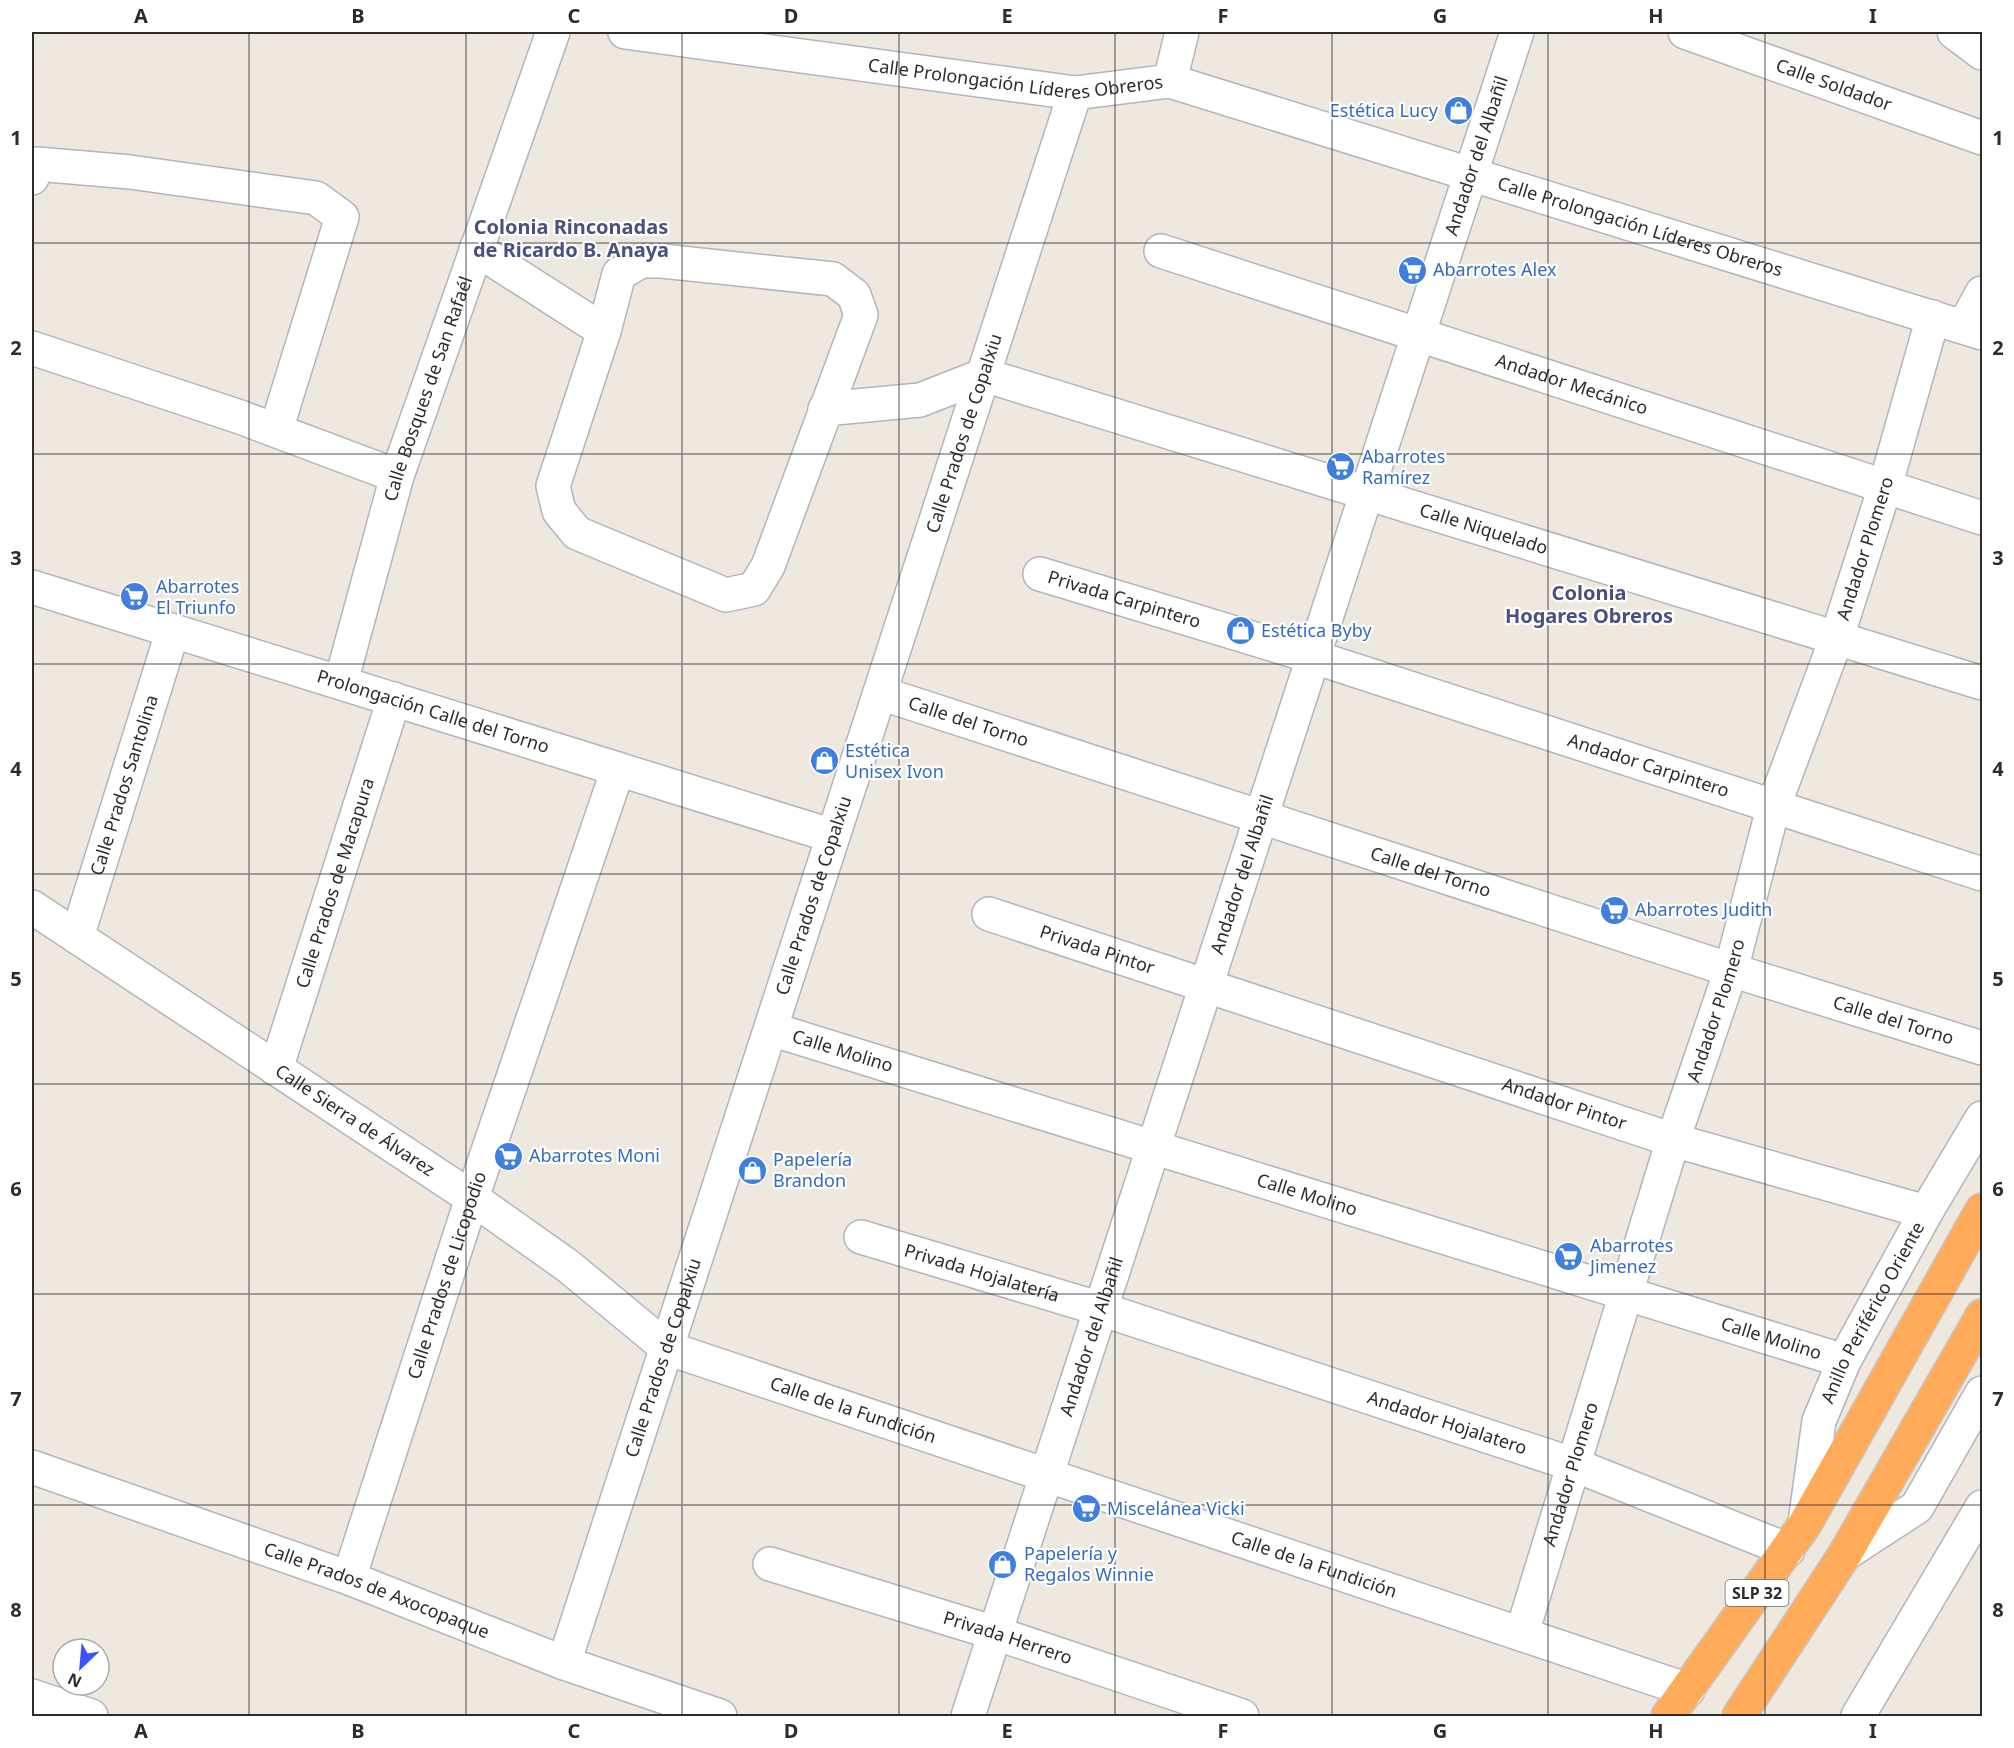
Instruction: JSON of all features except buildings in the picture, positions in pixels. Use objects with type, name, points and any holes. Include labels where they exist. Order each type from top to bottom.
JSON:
[{"type":"highway","name":"Anillo Periférico Oriente","points":[[1668,1716],[1796,1537],[1983,1210]]},
{"type":"highway","name":"SLP 32","points":[[1739,1716],[1845,1554],[1983,1316]]},
{"type":"street","name":"Calle Bosques de San Rafaél","points":[[341,682],[397,476],[553,32]]},
{"type":"street","name":"Calle Prolongación Líderes Obreros","points":[[625,32],[1075,93],[1170,81],[1973,329]]},
{"type":"street","points":[[1170,81],[1182,32]]},
{"type":"street","name":"Andador del Albañil","points":[[968,1716],[1314,657],[1468,174],[1517,32]]},
{"type":"street","points":[[1954,32],[1983,53]]},
{"type":"street","name":"Calle Soldador","points":[[1702,34],[1983,138]]},
{"type":"street","name":"Calle Prados de Copalxiu","points":[[564,1664],[1075,93]]},
{"type":"street","points":[[32,178],[37,164],[130,172],[316,198],[342,217],[276,430]]},
{"type":"street","points":[[476,249],[604,331]]},
{"type":"street","name":"Andador Mecánico","points":[[1161,250],[1983,518]]},
{"type":"street","points":[[641,261],[833,279],[854,295],[861,315],[825,409],[768,566],[754,589],[726,595],[578,533],[559,511],[553,486],[604,331],[619,274],[641,261]]},
{"type":"street","points":[[1973,329],[1983,293]]},
{"type":"street","name":"Andador Plomero","points":[[1522,1634],[1572,1464],[1627,1294],[1673,1140],[1731,970],[1773,808],[1837,637],[1886,487],[1933,317]]},
{"type":"street","points":[[32,348],[276,430],[397,476]]},
{"type":"street","points":[[825,409],[920,400],[984,375]]},
{"type":"street","name":"Calle Niquelado","points":[[984,375],[1983,683]]},
{"type":"street","name":"Privada Carpintero","points":[[1040,574],[1314,657]]},
{"type":"street","name":"Prolongación Calle del Torno","points":[[32,587],[172,633],[341,682],[833,836]]},
{"type":"street","name":"Calle Prados Santolina","points":[[77,937],[172,633]]},
{"type":"street","name":"Andador Carpintero","points":[[1314,657],[1773,808],[1983,874]]},
{"type":"street","name":"Calle del Torno","points":[[880,693],[1731,970],[1983,1048]]},
{"type":"street","name":"Calle Prados de Macapura","points":[[276,1069],[394,699]]},
{"type":"street","name":"Calle Prados de Licopodio","points":[[349,1578],[472,1198],[618,769]]},
{"type":"street","name":"Calle Sierra de Álvarez","points":[[32,907],[472,1198],[568,1266],[667,1348]]},
{"type":"street","name":"Privada Pintor","points":[[989,914],[1207,984]]},
{"type":"street","name":"Andador Pintor","points":[[1207,984],[1673,1140],[1926,1212]]},
{"type":"street","name":"Calle Molino","points":[[771,1029],[1844,1361]]},
{"type":"street","name":"Anillo Periférico Oriente","points":[[1796,1537],[1819,1421],[1844,1361],[1926,1212],[1983,1118]]},
{"type":"street","name":"Privada Hojalatería","points":[[861,1237],[1101,1309]]},
{"type":"street","name":"Andador Hojalatero","points":[[1101,1309],[1796,1537]]},
{"type":"street","name":"Calle de la Fundición","points":[[667,1348],[1688,1689]]},
{"type":"street","points":[[1845,1554],[1917,1507],[1983,1393]]},
{"type":"street","name":"Calle Prados de Axocopaque","points":[[32,1467],[349,1578],[564,1664],[720,1716]]},
{"type":"street","points":[[1858,1716],[1983,1507]]},
{"type":"street","name":"Privada Herrero","points":[[770,1564],[995,1633],[1242,1716]]},
{"type":"street","points":[[32,1696],[91,1716]]},
{"type":"place","name":"Estética Lucy","points":[[1459,111]]},
{"type":"place","name":"Abarrotes Alex","points":[[1412,270]]},
{"type":"place","name":"Abarrotes Ramírez","points":[[1341,467]]},
{"type":"place","name":"Abarrotes El Triunfo","points":[[135,597]]},
{"type":"place","name":"Estética Byby","points":[[1240,631]]},
{"type":"place","name":"Estética Unisex Ivon","points":[[824,761]]},
{"type":"place","name":"Abarrotes Judith","points":[[1614,910]]},
{"type":"place","name":"Abarrotes Moni","points":[[508,1156]]},
{"type":"place","name":"Papelería Brandon","points":[[752,1170]]},
{"type":"place","name":"Abarrotes Jimenez","points":[[1569,1256]]},
{"type":"place","name":"Miscelánea Vicki","points":[[1086,1509]]},
{"type":"place","name":"Papelería y Regalos Winnie","points":[[1003,1564]]},
{"type":"district","name":"Colonia Rinconadas de Ricardo B. Anaya","points":[[571,238]]},
{"type":"district","name":"Colonia Hogares Obreros","points":[[1589,604]]}]
